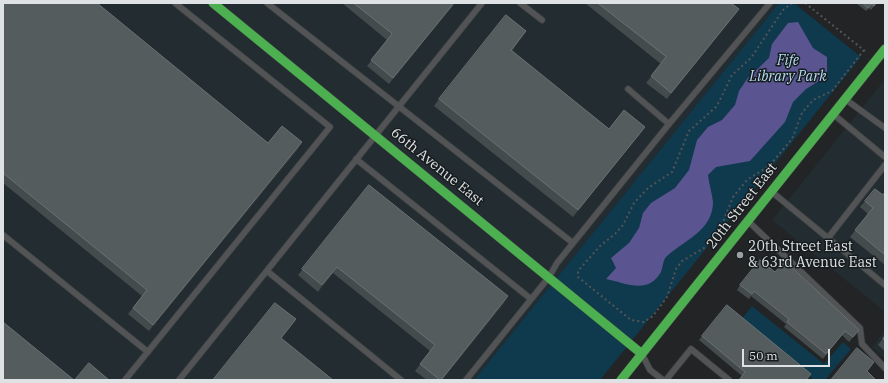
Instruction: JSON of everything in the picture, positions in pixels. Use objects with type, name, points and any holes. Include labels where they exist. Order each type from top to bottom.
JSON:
[{"type":"street","name":"66th Avenue East","points":[[213,3],[642,354]]},
{"type":"street","name":"20th Street East","points":[[621,380],[885,49]]},
{"type":"lane","points":[[125,380],[330,127],[175,3]]},
{"type":"lane","points":[[267,3],[399,105],[573,243]]},
{"type":"lane","points":[[180,380],[482,3]]},
{"type":"lane","points":[[520,3],[542,20]]},
{"type":"lane","points":[[466,380],[549,278],[557,263],[573,243],[669,124],[770,3]]},
{"type":"lane","points":[[628,89],[669,124]]},
{"type":"lane","points":[[845,99],[884,125]]},
{"type":"lane","points":[[833,114],[885,157]]},
{"type":"lane","points":[[356,159],[531,299]]},
{"type":"lane","points":[[828,238],[885,165]]},
{"type":"lane","points":[[771,192],[885,285]]},
{"type":"lane","points":[[748,221],[860,328],[862,344],[885,368]]},
{"type":"lane","points":[[3,235],[148,352]]},
{"type":"lane","points":[[267,271],[401,380]]},
{"type":"lane","points":[[666,380],[691,349],[729,380]]},
{"type":"lane","points":[[642,354],[650,370],[663,380]]},
{"type":"path","points":[[792,3],[783,10],[751,58],[732,75],[717,106],[689,131],[672,172],[648,188],[634,203],[623,225],[615,234],[600,246],[578,271],[578,277],[631,320],[644,322],[653,316],[667,297],[676,269],[682,261],[704,248],[722,227],[733,197],[747,180],[769,166],[792,139],[802,113],[813,100],[832,91],[864,50]]},
{"type":"path","points":[[805,3],[876,61]]},
{"type":"shaded area","points":[[3,3],[779,3],[474,380],[3,380]]},
{"type":"shaded area","points":[[798,22],[813,48],[827,57],[827,76],[806,89],[793,102],[785,122],[750,161],[716,167],[708,175],[713,202],[712,212],[708,220],[697,234],[666,257],[661,272],[656,279],[650,283],[636,286],[606,279],[616,268],[611,258],[629,243],[639,228],[643,213],[651,203],[675,188],[689,170],[697,140],[708,127],[722,120],[735,105],[739,91],[747,79],[769,58],[772,44],[788,23]]},
{"type":"shaded area","points":[[885,79],[885,312],[772,220]]},
{"type":"shaded area","points":[[885,330],[885,359],[872,347]]},
{"type":"green space","name":"Fife Library Park","points":[[779,3],[794,3],[861,57],[600,380],[474,380]]},
{"type":"green space","points":[[752,306],[824,364],[843,342],[851,349],[825,380],[810,380],[812,378],[741,320]]},
{"type":"building","points":[[5,3],[97,3],[268,143],[282,126],[302,142],[153,325],[133,308],[147,290],[3,173],[3,6]]},
{"type":"building","points":[[354,3],[454,3],[393,78],[371,60],[392,34]]},
{"type":"building","points":[[598,3],[731,3],[739,9],[671,93],[651,76],[666,57]]},
{"type":"building","points":[[863,3],[876,3],[874,6],[871,4],[868,8]]},
{"type":"building","points":[[506,15],[526,31],[511,50],[609,129],[624,110],[645,127],[578,210],[439,99]]},
{"type":"building","points":[[369,185],[508,296],[441,380],[420,364],[435,345],[337,267],[322,285],[302,269]]},
{"type":"building","points":[[875,189],[883,195],[885,192],[885,255],[855,230],[873,208],[865,201]]},
{"type":"building","points":[[760,260],[775,272],[785,261],[859,330],[853,337],[845,331],[826,354],[787,322],[789,319],[754,291],[752,294],[740,285]]},
{"type":"building","points":[[275,303],[296,319],[281,338],[333,380],[213,380]]},
{"type":"building","points":[[727,305],[811,374],[806,380],[739,380],[745,372],[702,336]]},
{"type":"building","points":[[3,322],[74,380],[3,380]]},
{"type":"building","points":[[857,348],[874,362],[867,371],[876,380],[831,380]]},
{"type":"building","points":[[89,363],[109,380],[75,380]]},
{"type":"traffic: fast","points":[[213,3],[642,354]]},
{"type":"traffic: fast","points":[[621,380],[885,49]]},
{"type":"place","name":"20th Street East & 63rd Avenue East","points":[[740,255]]}]
